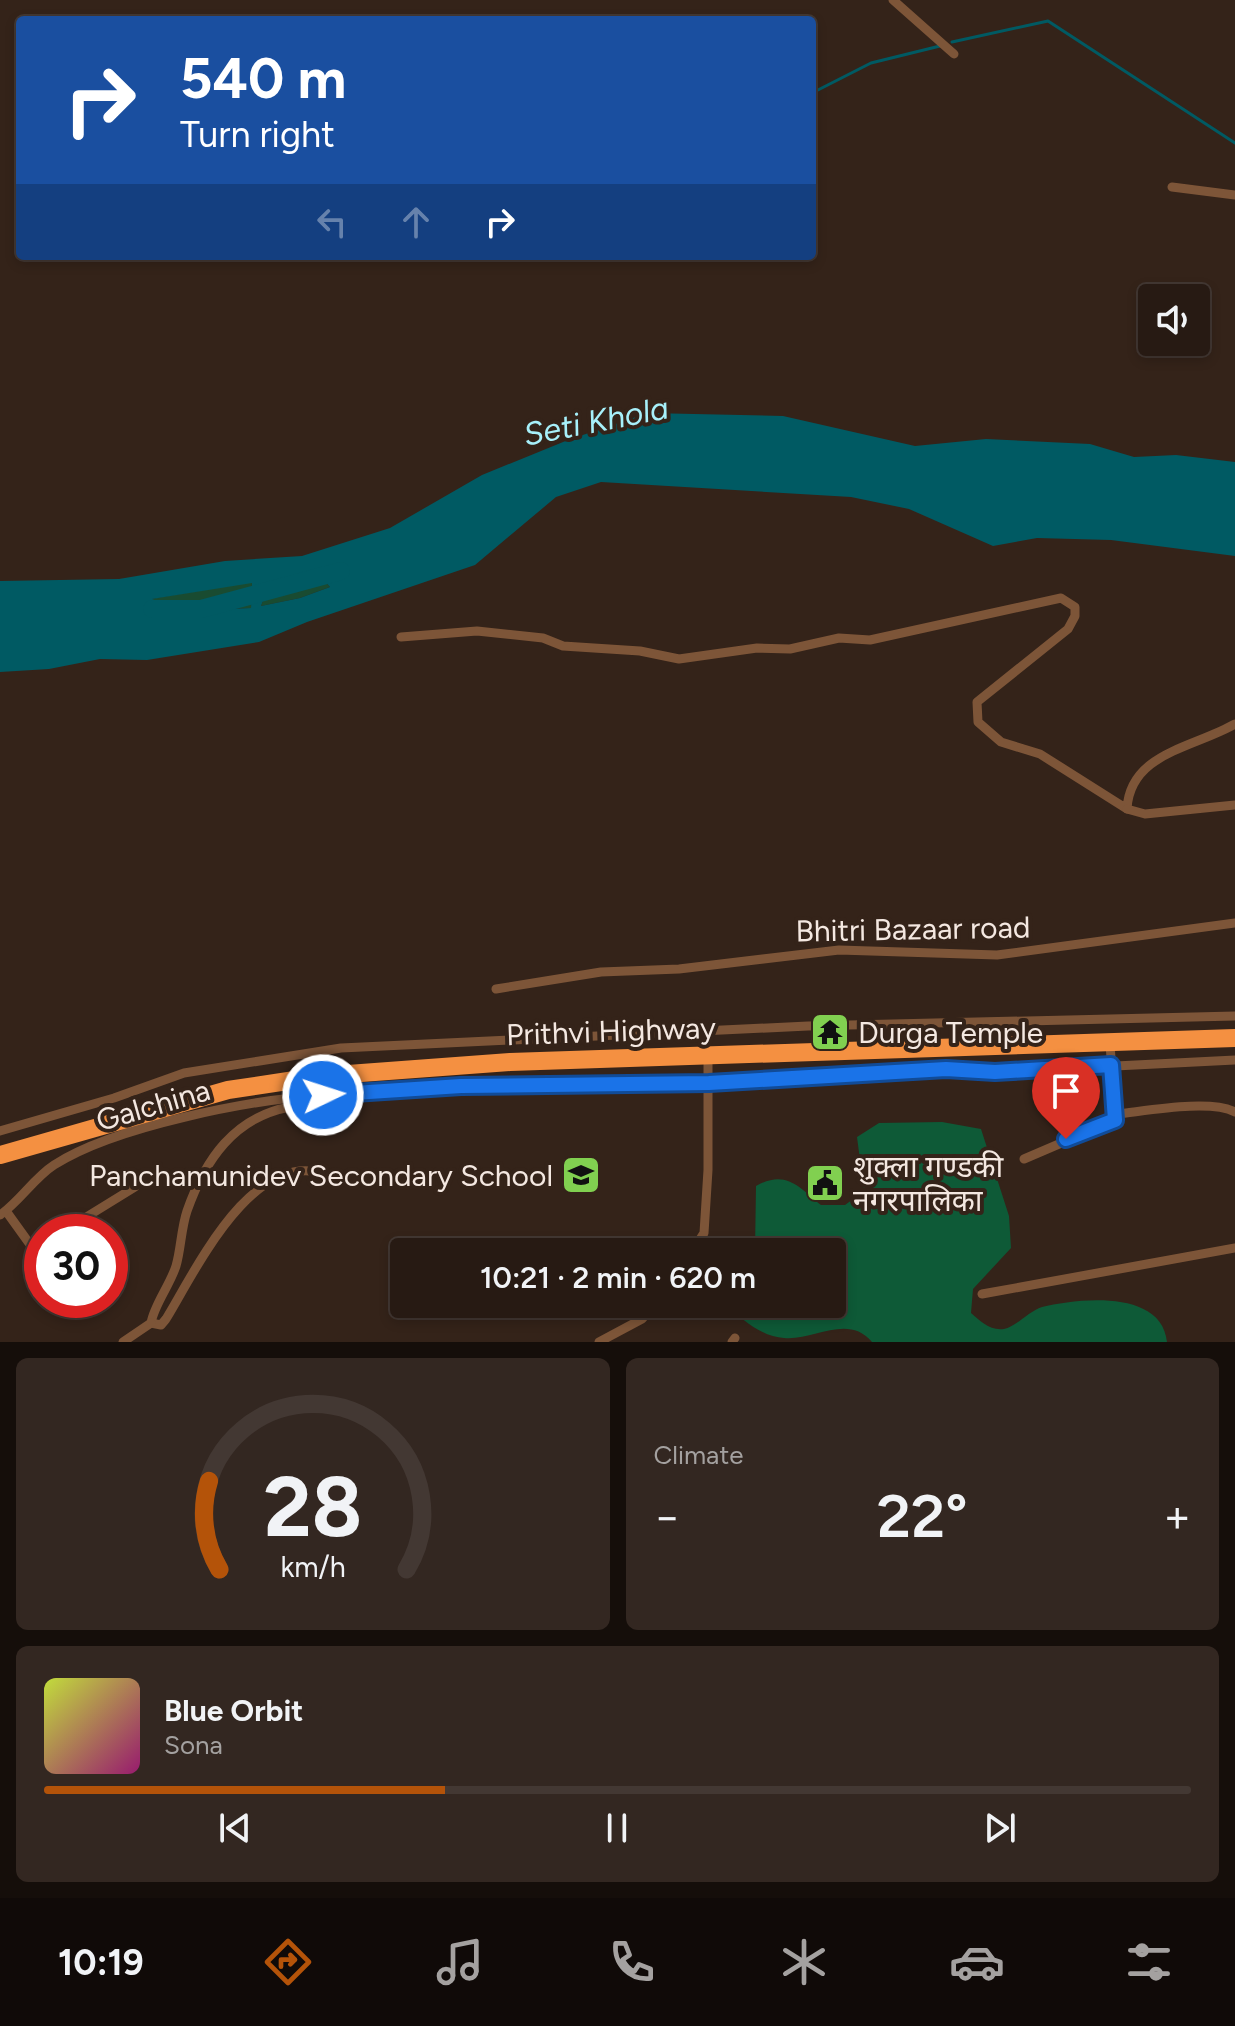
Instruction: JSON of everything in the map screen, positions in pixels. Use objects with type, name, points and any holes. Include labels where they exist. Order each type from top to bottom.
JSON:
[{"type":"highway","name":"Prithvi Highway","points":[[0,1155],[228,1090],[321,1076],[465,1065],[1235,1038]]},
{"type":"street","points":[[893,0],[954,54]]},
{"type":"street","points":[[1172,187],[1235,195]]},
{"type":"street","points":[[401,637],[477,631],[543,638],[563,646],[640,651],[679,659],[746,649],[790,649],[839,638],[870,640],[1061,598],[1075,607],[1075,616],[1068,629],[977,702],[975,712],[978,722],[1001,742],[1040,754],[1127,809],[1145,814],[1235,805]]},
{"type":"street","points":[[1127,809],[1128,788],[1144,767],[1235,724]]},
{"type":"street","name":"Bhitri Bazaar road","points":[[496,989],[601,972],[679,969],[839,950],[997,955],[1235,923]]},
{"type":"street","points":[[0,1131],[114,1098],[184,1073],[341,1048],[808,1026],[1235,1016]]},
{"type":"street","points":[[465,1041],[465,1065]]},
{"type":"street","points":[[1024,1159],[1109,1124],[1117,1114],[1110,1043]]},
{"type":"street","points":[[701,1238],[704,1233],[708,1055]]},
{"type":"street","name":"Galchina","points":[[3,1213],[53,1166],[108,1139],[262,1102],[298,1097],[461,1086],[709,1083],[946,1069],[995,1072],[1235,1060]]},
{"type":"street","points":[[321,1076],[323,1095]]},
{"type":"street","points":[[123,1342],[151,1323],[177,1262],[187,1212],[223,1141],[240,1127],[272,1110],[290,1107],[298,1097]]},
{"type":"street","points":[[1117,1114],[1227,1107],[1235,1112]]},
{"type":"street","points":[[151,1323],[161,1325],[166,1319],[221,1229],[247,1199],[279,1175],[305,1167],[325,1174]]},
{"type":"street","points":[[91,1214],[135,1187]]},
{"type":"street","points":[[3,1213],[24,1237]]},
{"type":"street","points":[[982,1294],[1235,1248]]},
{"type":"street","points":[[599,1342],[643,1318]]},
{"type":"green space","points":[[321,577],[330,587],[300,598],[261,606],[268,587],[289,578]]},
{"type":"green space","points":[[252,582],[251,608],[183,611],[150,599]]},
{"type":"green space","points":[[942,1122],[981,1129],[1009,1216],[1011,1248],[973,1289],[971,1313],[982,1322],[1004,1329],[1042,1307],[1076,1301],[1116,1301],[1135,1305],[1150,1313],[1162,1325],[1167,1342],[872,1342],[863,1334],[841,1329],[784,1338],[760,1331],[745,1321],[742,1318],[846,1318],[846,1238],[755,1238],[756,1186],[776,1179],[784,1180],[792,1182],[821,1205],[845,1205],[864,1191],[857,1137],[879,1123]]},
{"type":"water","points":[[648,413],[783,416],[915,446],[986,439],[1090,444],[1134,457],[1176,455],[1235,462],[1235,556],[1111,540],[1037,538],[993,546],[909,509],[851,497],[601,482],[556,497],[475,565],[307,622],[259,642],[147,660],[100,659],[49,669],[0,672],[0,581],[119,579],[225,561],[302,556],[390,528],[482,475],[568,440]],"holes":[[[321,577],[330,587],[300,598],[261,606],[268,587],[289,578]],[[252,583],[251,608],[183,611],[152,599]]]},
{"type":"waterway","points":[[952,42],[1048,21],[1235,143]]},
{"type":"waterway","points":[[816,91],[871,63],[940,46]]},
{"type":"waterway","name":"Seti Khola","points":[[152,609],[201,609],[341,571]]},
{"type":"place","name":"Durga Temple","points":[[830,1032]]},
{"type":"place","name":"Panchamunidev Secondary School","points":[[581,1175]]},
{"type":"place","name":"शुक्ला गण्डकी नगरपालिका","points":[[825,1183]]},
{"type":"route","points":[[323,1095],[461,1086],[709,1083],[946,1069],[995,1072],[1111,1065],[1117,1114],[1115,1120],[1066,1139]]}]
